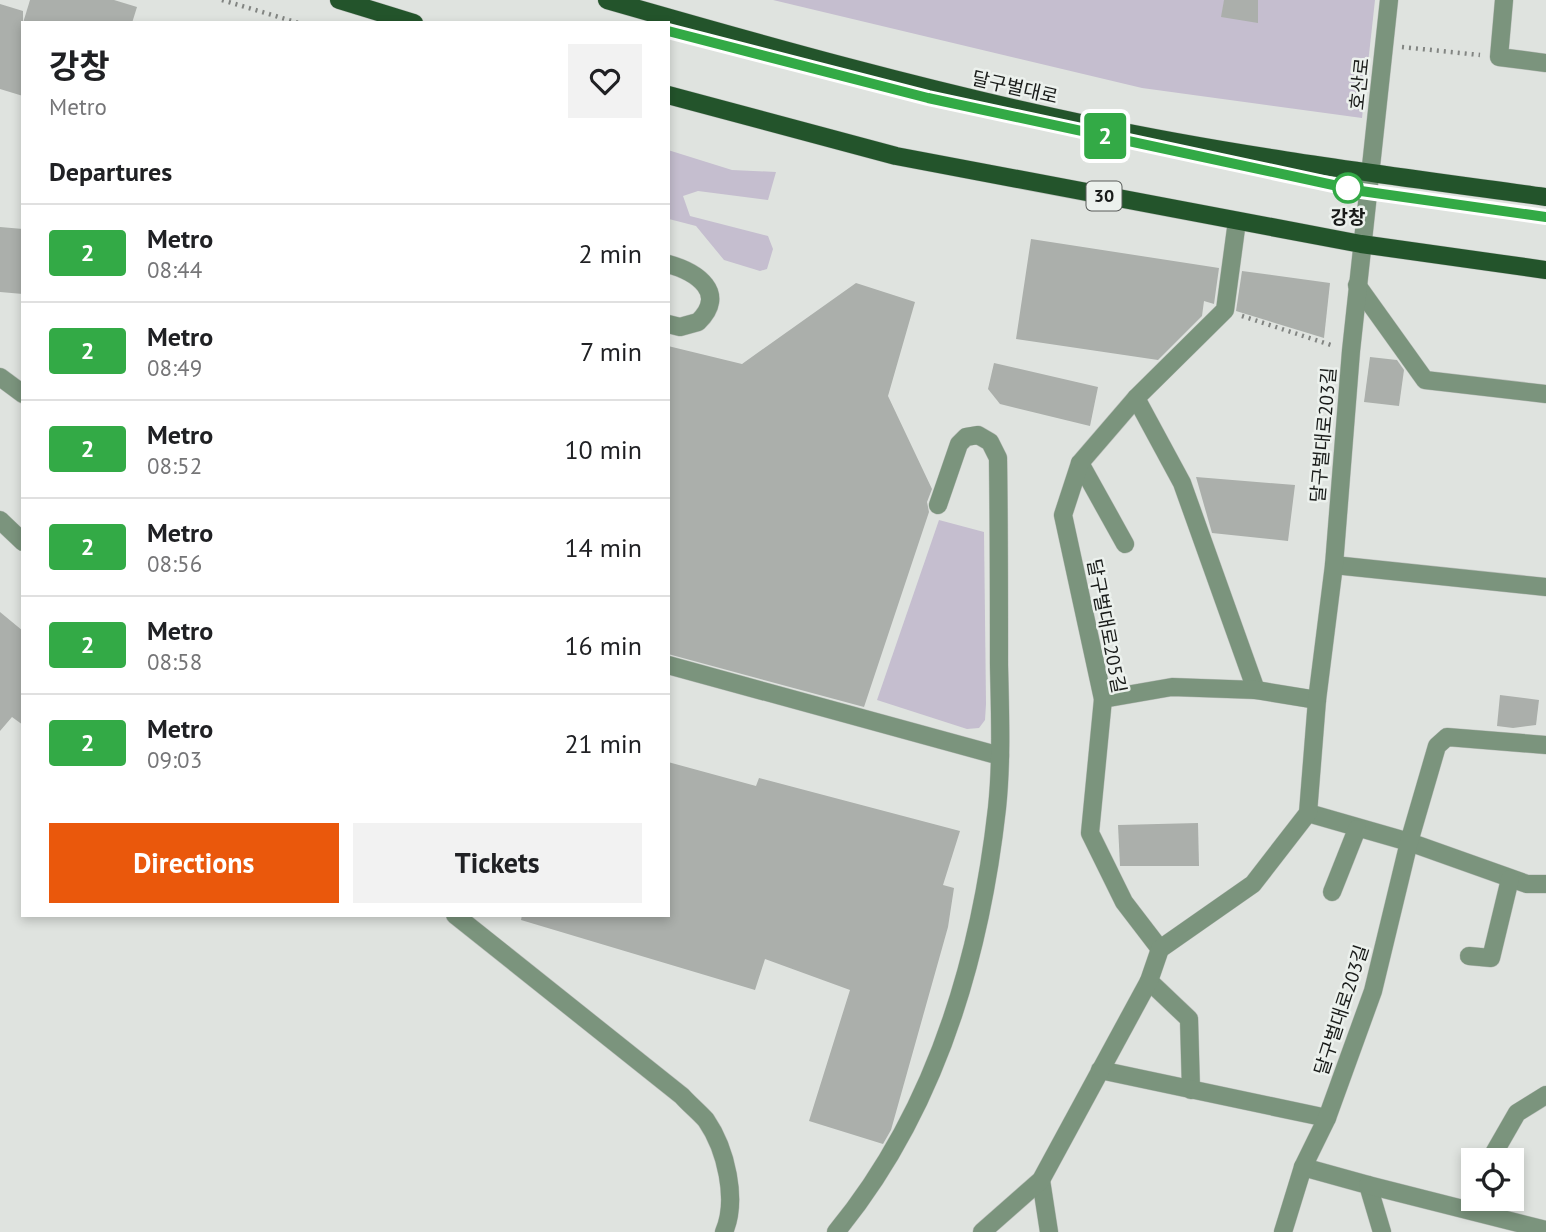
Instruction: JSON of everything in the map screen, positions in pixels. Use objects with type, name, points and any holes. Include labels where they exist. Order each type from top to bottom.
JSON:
[{"type":"main road","points":[[339,0],[407,21]]},
{"type":"main road","name":"달구벌대로","points":[[607,0],[911,85],[1176,142],[1370,173],[1546,197]]},
{"type":"main road","name":"30","points":[[670,96],[896,156],[1361,244],[1546,270]]},
{"type":"street","name":"호산로","points":[[1370,173],[1389,0]]},
{"type":"street","points":[[1504,0],[1499,57],[1546,63]]},
{"type":"street","name":"달구벌대로203길","points":[[1308,813],[1317,700],[1334,565],[1350,351],[1370,173]]},
{"type":"street","points":[[1225,310],[1237,221]]},
{"type":"street","points":[[670,265],[695,275],[708,286],[709,304],[698,322],[680,327],[670,324]]},
{"type":"street","points":[[1357,285],[1425,380],[1546,394]]},
{"type":"street","name":"달구벌대로205길","points":[[1160,949],[1124,902],[1090,832],[1103,699],[1063,515],[1080,463],[1136,398],[1225,310]]},
{"type":"street","points":[[0,377],[21,393]]},
{"type":"street","points":[[1136,398],[1182,483],[1256,690]]},
{"type":"street","points":[[836,1232],[878,1176],[921,1100],[959,997],[989,860],[1000,755],[999,458],[990,442],[978,435],[967,437],[959,444],[938,505]]},
{"type":"street","name":"달구벌대로205길","points":[[1080,463],[1125,544]]},
{"type":"street","points":[[0,520],[21,540]]},
{"type":"street","points":[[1334,565],[1546,587]]},
{"type":"street","points":[[670,666],[1000,755]]},
{"type":"street","points":[[1103,699],[1172,687],[1256,690],[1317,700]]},
{"type":"street","name":"달구벌대로203길","points":[[1283,1232],[1303,1167],[1327,1118],[1373,991],[1409,842],[1437,746],[1447,737],[1546,745]]},
{"type":"street","points":[[982,1232],[1041,1180],[1149,981],[1160,949],[1253,884],[1308,813],[1409,842],[1510,879],[1527,884],[1546,884]]},
{"type":"street","points":[[1332,892],[1357,829]]},
{"type":"street","points":[[1469,956],[1491,958],[1510,879]]},
{"type":"street","points":[[457,917],[671,1088],[706,1121],[722,1158],[732,1194],[730,1219],[724,1232]]},
{"type":"street","points":[[1149,981],[1189,1019],[1191,1090]]},
{"type":"street","points":[[1100,1070],[1327,1118]]},
{"type":"street","points":[[1497,1148],[1517,1113],[1546,1095]]},
{"type":"street","points":[[1303,1167],[1546,1230]]},
{"type":"street","points":[[1041,1180],[1049,1232]]},
{"type":"street","points":[[1368,1185],[1382,1232]]},
{"type":"path","points":[[222,0],[292,21]]},
{"type":"path","points":[[1384,45],[1499,57]]},
{"type":"path","points":[[1225,310],[1350,351]]},
{"type":"shaded area","points":[[773,0],[1375,0],[1362,118],[1142,88]]},
{"type":"shaded area","points":[[670,151],[732,170],[776,172],[768,200],[698,191],[683,196],[690,216],[768,236],[773,249],[767,269],[760,271],[724,260],[696,226],[670,219]]},
{"type":"shaded area","points":[[939,520],[984,532],[986,704],[985,720],[979,728],[967,729],[877,700]]},
{"type":"building","points":[[30,0],[114,0],[137,7],[133,21],[24,21]]},
{"type":"building","points":[[1224,0],[1258,0],[1258,23],[1221,17]]},
{"type":"building","points":[[0,4],[23,11],[23,21],[21,95],[0,89]]},
{"type":"building","points":[[0,227],[21,229],[21,294],[0,292]]},
{"type":"building","points":[[1031,239],[1219,268],[1214,304],[1204,301],[1202,316],[1158,360],[1016,339]]},
{"type":"building","points":[[1242,271],[1330,283],[1324,338],[1236,311]]},
{"type":"building","points":[[856,283],[915,302],[888,396],[932,489],[927,502],[929,512],[864,707],[670,655],[670,346],[742,364]]},
{"type":"building","points":[[1370,357],[1397,360],[1404,370],[1399,406],[1364,402]]},
{"type":"building","points":[[994,363],[1098,387],[1090,426],[1000,404],[988,389]]},
{"type":"building","points":[[1196,477],[1295,485],[1288,541],[1212,533]]},
{"type":"building","points":[[0,612],[21,629],[21,724],[12,717],[0,731]]},
{"type":"building","points":[[1500,695],[1539,700],[1536,725],[1513,728],[1497,726]]},
{"type":"building","points":[[670,763],[756,786],[759,778],[960,831],[943,885],[954,888],[948,927],[891,1130],[883,1144],[809,1121],[850,990],[765,959],[755,990],[521,920],[522,917],[670,917]]},
{"type":"building","points":[[1198,823],[1199,866],[1120,866],[1118,825]]},
{"type":"metro line","name":"2","points":[[670,32],[928,98],[1361,191],[1546,217]]},
{"type":"place","name":"강창","points":[[1348,188]]}]
